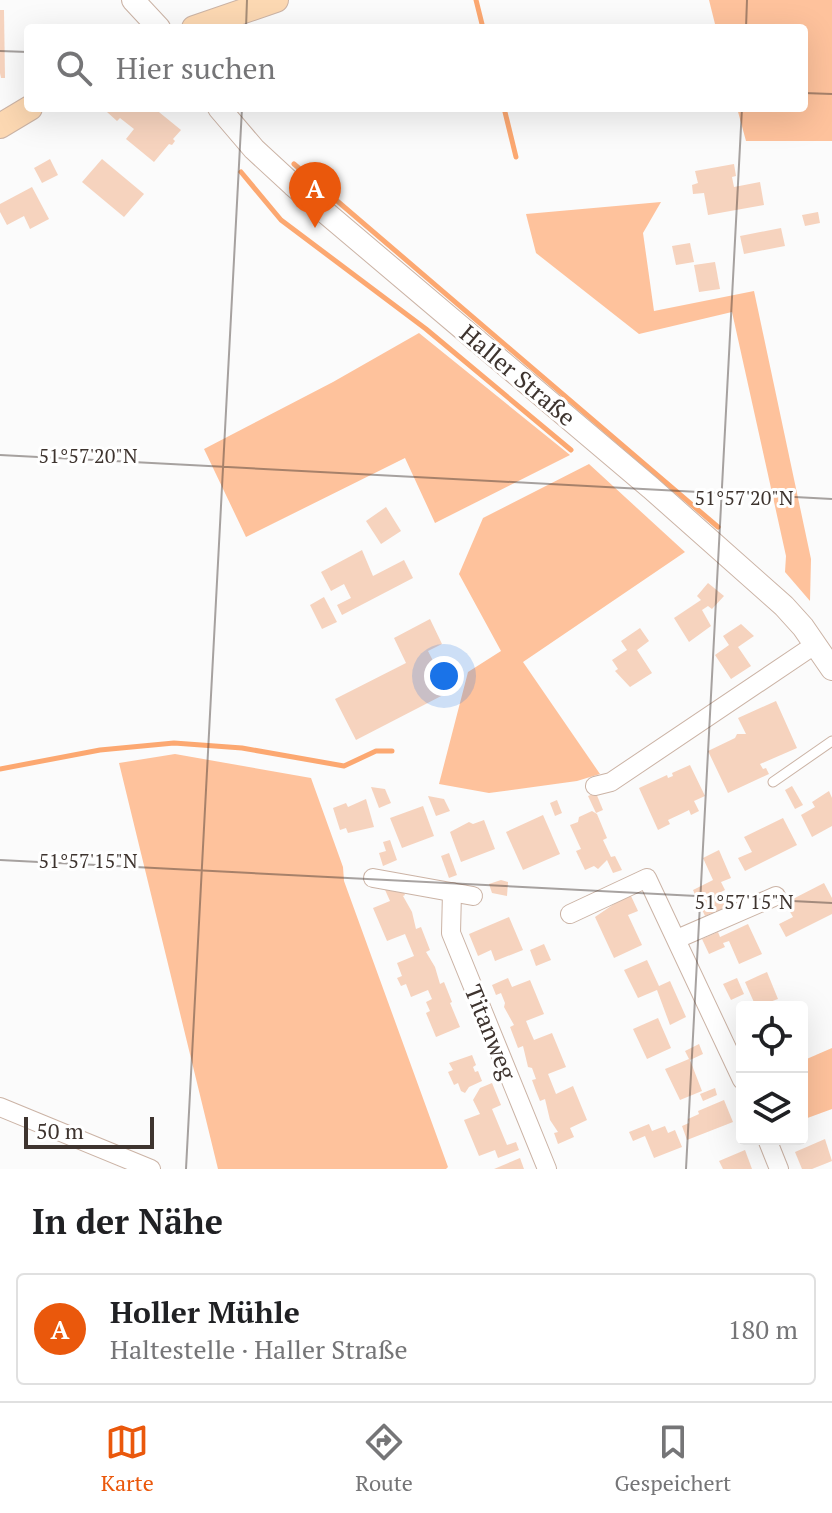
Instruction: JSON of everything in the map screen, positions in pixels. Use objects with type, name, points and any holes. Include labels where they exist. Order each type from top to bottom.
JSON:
[{"type":"main road","points":[[206,24],[276,0]]},
{"type":"main road","points":[[0,126],[24,112]]},
{"type":"street","points":[[133,0],[155,24]]},
{"type":"street","name":"Haller Straße","points":[[222,112],[254,149],[293,185],[651,488],[784,606],[827,658],[611,782],[595,786]]},
{"type":"street","points":[[373,878],[473,896]]},
{"type":"street","points":[[570,914],[647,878],[739,1073]]},
{"type":"street","name":"Titanweg","points":[[452,892],[451,933],[547,1169]]},
{"type":"street","points":[[677,939],[776,896]]},
{"type":"street","points":[[0,1107],[151,1169]]},
{"type":"street","points":[[769,1145],[779,1169]]},
{"type":"lane","points":[[773,782],[832,741]]},
{"type":"shaded area","points":[[709,0],[832,0],[832,141],[746,141],[738,112],[808,112],[808,24],[715,24]]},
{"type":"shaded area","points":[[661,202],[643,233],[654,311],[754,291],[811,559],[810,601],[785,572],[786,556],[732,312],[639,334],[536,253],[526,214]]},
{"type":"shaded area","points":[[419,333],[570,455],[435,523],[405,458],[246,537],[204,449]]},
{"type":"shaded area","points":[[589,464],[685,552],[523,662],[600,774],[577,781],[489,793],[439,784],[468,672],[501,651],[459,574],[483,518]]},
{"type":"shaded area","points":[[175,754],[311,778],[343,867],[344,881],[448,1167],[446,1169],[218,1169],[119,763]]},
{"type":"shaded area","points":[[832,1048],[832,1109],[808,1118],[808,1073],[808,1058]]},
{"type":"building","points":[[0,10],[4,10],[5,78],[1,78],[0,73]]},
{"type":"building","points":[[107,112],[159,112],[181,130],[172,145],[169,144],[154,162],[126,139],[134,129],[120,118],[117,121]]},
{"type":"building","points":[[50,159],[58,175],[42,183],[34,168]]},
{"type":"building","points":[[102,159],[144,194],[124,217],[82,182]]},
{"type":"building","points":[[734,164],[734,187],[760,182],[764,205],[708,215],[704,193],[693,194],[692,185],[698,183],[695,171]]},
{"type":"building","points":[[32,187],[49,219],[30,229],[24,216],[7,225],[0,212],[0,204]]},
{"type":"building","points":[[818,212],[820,223],[805,226],[802,215]]},
{"type":"building","points":[[781,228],[785,246],[744,254],[740,236]]},
{"type":"building","points":[[690,243],[694,262],[676,265],[672,246]]},
{"type":"building","points":[[715,262],[720,289],[699,292],[694,265]]},
{"type":"building","points":[[386,507],[401,531],[381,544],[366,521]]},
{"type":"building","points":[[362,550],[373,576],[404,560],[413,578],[342,615],[337,605],[351,598],[344,584],[331,591],[321,572]]},
{"type":"building","points":[[708,583],[724,596],[712,609],[708,606],[702,610],[711,626],[689,642],[674,618],[701,600],[697,596]]},
{"type":"building","points":[[324,597],[337,622],[322,629],[310,605]]},
{"type":"building","points":[[430,619],[442,644],[428,651],[449,692],[356,740],[335,699],[406,663],[394,638]]},
{"type":"building","points":[[741,624],[754,636],[738,647],[751,666],[731,679],[715,655],[729,645],[723,636]]},
{"type":"building","points":[[640,628],[649,641],[637,650],[652,673],[630,687],[615,671],[618,669],[612,660],[627,650],[621,641]]},
{"type":"building","points":[[776,701],[797,748],[760,764],[769,774],[728,793],[708,751],[735,738],[737,734],[746,734],[738,718]]},
{"type":"building","points":[[690,765],[705,796],[694,801],[699,811],[691,815],[689,810],[668,820],[670,824],[658,830],[639,788],[667,775],[668,778],[673,776],[672,773]]},
{"type":"building","points":[[792,786],[803,805],[795,809],[785,790]]},
{"type":"building","points":[[371,787],[385,789],[391,803],[379,808]]},
{"type":"building","points":[[829,791],[832,826],[812,837],[801,815],[815,807],[812,802]]},
{"type":"building","points":[[596,793],[603,810],[596,813],[588,796]]},
{"type":"building","points":[[428,796],[444,799],[450,811],[436,816]]},
{"type":"building","points":[[366,799],[374,827],[348,833],[346,828],[340,830],[333,808],[346,803],[348,807]]},
{"type":"building","points":[[557,800],[562,813],[555,816],[550,803]]},
{"type":"building","points":[[423,806],[434,836],[402,848],[390,818]]},
{"type":"building","points":[[592,811],[597,814],[607,838],[603,840],[611,857],[615,856],[622,870],[613,873],[607,860],[598,869],[594,866],[585,870],[576,851],[581,849],[570,825]]},
{"type":"building","points":[[543,815],[560,854],[523,870],[506,832]]},
{"type":"building","points":[[783,818],[797,845],[745,871],[738,858],[752,852],[744,837]]},
{"type":"building","points":[[484,820],[495,849],[461,862],[450,832],[469,822],[473,824]]},
{"type":"building","points":[[390,840],[397,860],[383,866],[379,853],[386,851],[383,842]]},
{"type":"building","points":[[719,850],[731,878],[721,882],[725,890],[721,892],[728,906],[705,916],[693,890],[713,880],[703,858]]},
{"type":"building","points":[[449,853],[457,875],[449,878],[441,856]]},
{"type":"building","points":[[501,880],[508,882],[507,896],[492,893],[489,884]]},
{"type":"building","points":[[382,883],[402,887],[416,929],[421,927],[430,950],[426,952],[440,984],[444,982],[460,1027],[436,1037],[426,1013],[430,1011],[426,1002],[432,999],[428,990],[411,997],[406,984],[401,986],[397,978],[402,976],[397,963],[414,956],[405,934],[387,941],[373,908],[390,901]]},
{"type":"building","points":[[824,883],[832,898],[832,914],[786,937],[779,924],[793,917],[785,903]]},
{"type":"building","points":[[631,896],[638,911],[628,915],[642,945],[614,958],[595,917]]},
{"type":"building","points":[[509,917],[523,950],[495,961],[491,950],[478,956],[469,934]]},
{"type":"building","points":[[748,924],[762,954],[739,964],[729,941],[723,943],[725,947],[709,954],[702,939],[718,932],[720,937]]},
{"type":"building","points":[[544,944],[551,960],[536,966],[530,950]]},
{"type":"building","points":[[647,960],[659,986],[670,981],[686,1017],[670,1025],[657,990],[638,998],[624,970]]},
{"type":"building","points":[[767,972],[778,999],[753,1001],[745,982]]},
{"type":"building","points":[[508,978],[512,987],[530,980],[544,1014],[526,1021],[530,1031],[534,1040],[552,1033],[566,1067],[548,1074],[556,1094],[573,1086],[587,1120],[570,1128],[574,1137],[558,1144],[554,1133],[558,1132],[550,1120],[545,1099],[540,1101],[532,1080],[536,1079],[532,1068],[528,1067],[523,1046],[518,1048],[510,1027],[514,1025],[504,1007],[501,993],[496,995],[492,985]]},
{"type":"building","points":[[737,978],[744,994],[731,1000],[723,984]]},
{"type":"building","points":[[658,1018],[671,1048],[647,1059],[633,1029]]},
{"type":"building","points":[[699,1044],[703,1054],[690,1060],[702,1091],[680,1100],[665,1069],[689,1059],[685,1051]]},
{"type":"building","points":[[472,1055],[476,1065],[473,1067],[482,1081],[469,1087],[465,1093],[458,1083],[454,1085],[448,1072],[453,1070],[449,1063]]},
{"type":"building","points":[[492,1083],[501,1105],[492,1109],[507,1145],[516,1142],[519,1150],[498,1158],[495,1150],[479,1156],[464,1120],[480,1114],[473,1100],[480,1088]]},
{"type":"building","points":[[715,1088],[717,1095],[703,1101],[700,1094]]},
{"type":"building","points":[[724,1100],[733,1122],[687,1140],[682,1126],[689,1123],[688,1119],[699,1114],[698,1111]]},
{"type":"building","points":[[649,1124],[652,1131],[665,1126],[668,1133],[675,1130],[682,1147],[654,1158],[645,1136],[633,1141],[629,1132]]},
{"type":"building","points":[[825,1139],[832,1161],[812,1169],[802,1169],[795,1152]]},
{"type":"building","points":[[745,1150],[752,1169],[723,1169],[719,1161]]},
{"type":"building","points":[[520,1158],[524,1169],[494,1169]]},
{"type":"waterway","points":[[476,0],[482,24]]},
{"type":"waterway","points":[[505,112],[516,157]]},
{"type":"waterway","points":[[294,164],[718,527]]},
{"type":"waterway","points":[[241,172],[281,220],[426,329],[571,450]]},
{"type":"waterway","points":[[0,769],[100,750],[174,743],[242,748],[344,766],[376,751],[392,751]]},
{"type":"place","name":"Holler Mühle","points":[[315,228]]}]
